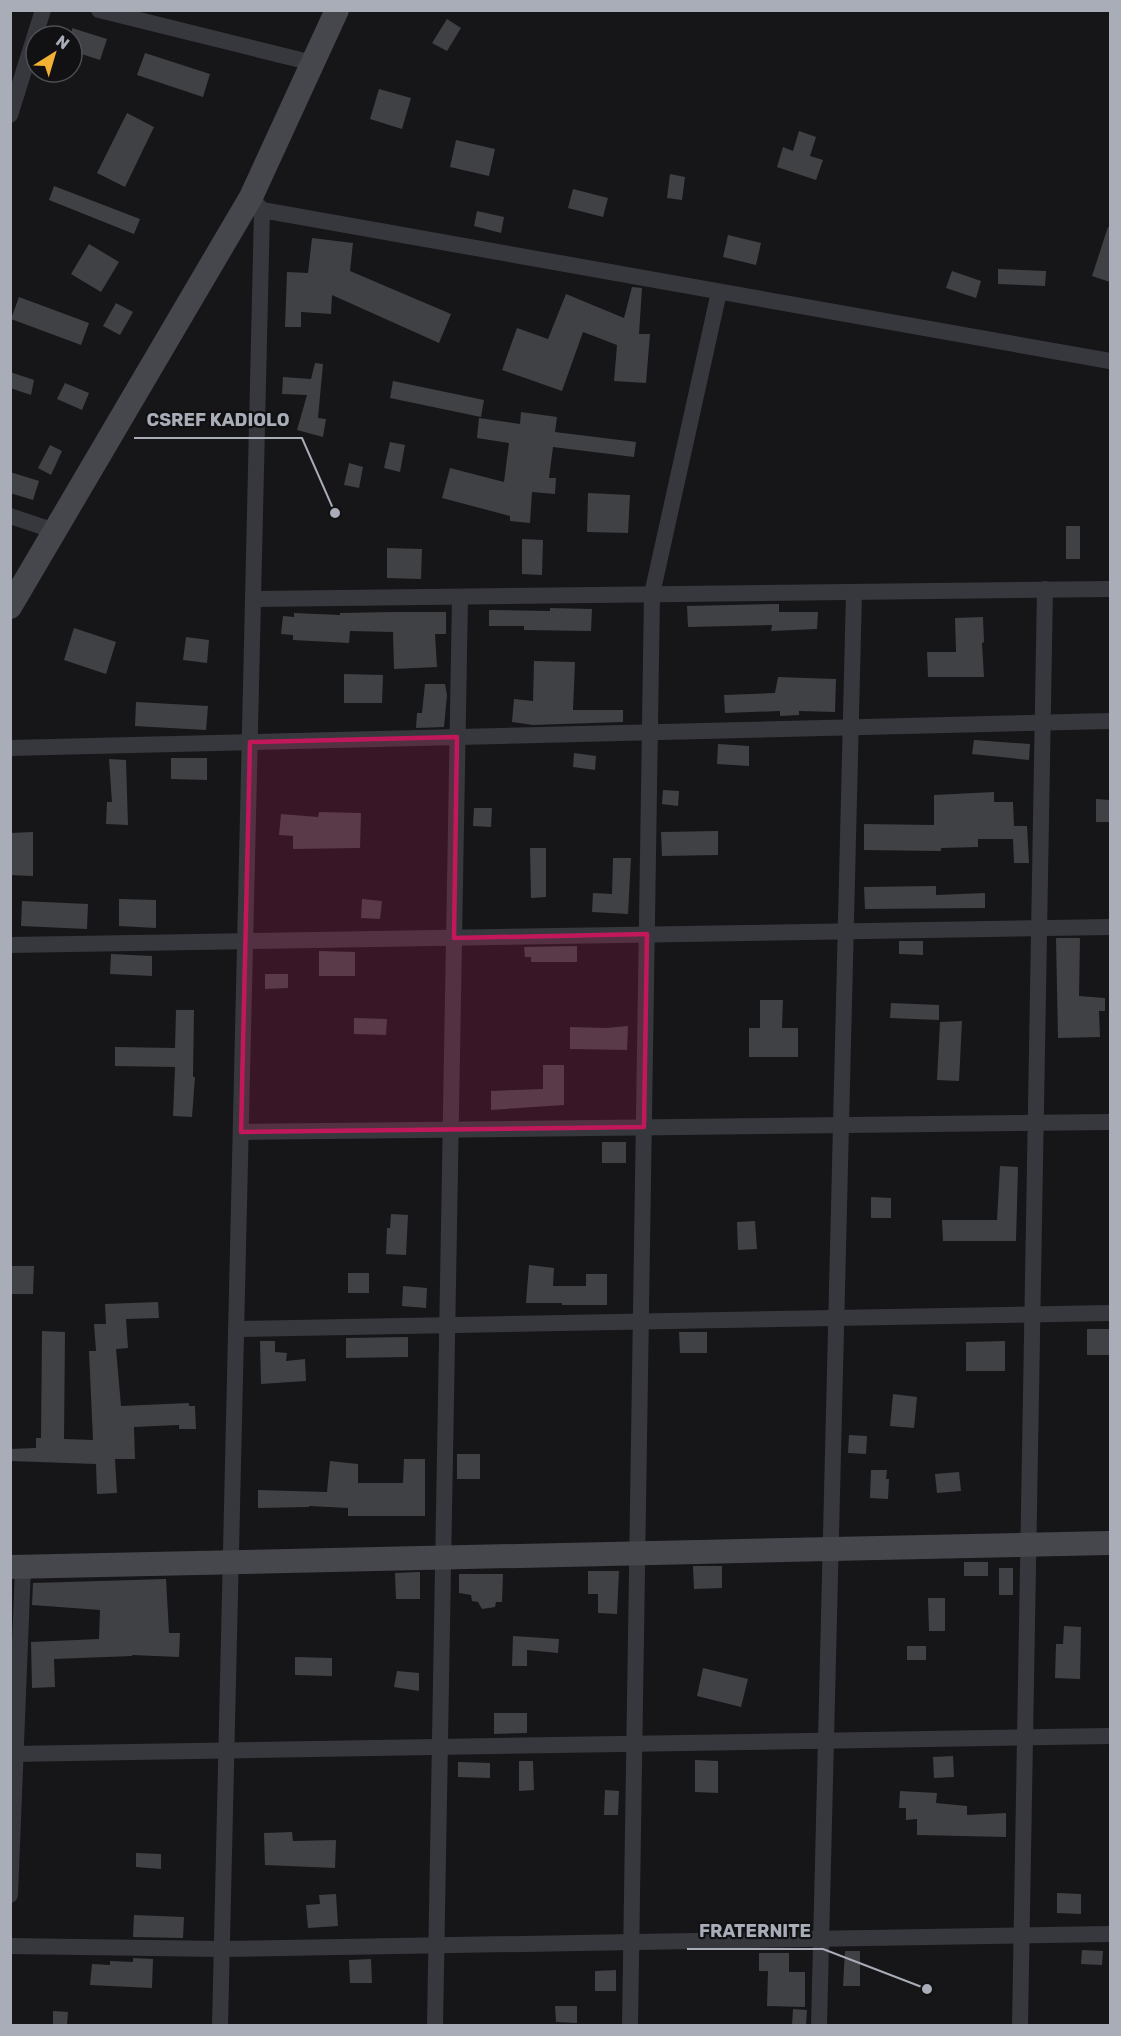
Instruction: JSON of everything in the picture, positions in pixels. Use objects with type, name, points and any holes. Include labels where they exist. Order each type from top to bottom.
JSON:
[{"type":"main road","points":[[10,607],[256,204],[313,63],[338,10]]},
{"type":"main road","points":[[17,1567],[1110,1543]]},
{"type":"street","points":[[10,115],[43,10]]},
{"type":"street","points":[[99,10],[162,18],[313,63]]},
{"type":"street","points":[[220,2025],[253,599],[256,204],[719,292],[1110,362]]},
{"type":"street","points":[[630,2025],[652,594],[719,292]]},
{"type":"street","points":[[10,516],[55,531]]},
{"type":"street","points":[[1020,2025],[1045,589]]},
{"type":"street","points":[[253,599],[1110,589]]},
{"type":"street","points":[[819,2025],[854,592]]},
{"type":"street","points":[[435,2025],[460,597]]},
{"type":"street","points":[[10,748],[1110,721]]},
{"type":"street","points":[[10,945],[1110,927]]},
{"type":"street","points":[[240,1132],[1110,1122]]},
{"type":"street","points":[[236,1329],[1110,1313]]},
{"type":"street","points":[[10,1895],[17,1567]]},
{"type":"street","points":[[13,1754],[1110,1736]]},
{"type":"street","points":[[10,1946],[221,1949],[1110,1934]]},
{"type":"highlighted area","points":[[457,737],[454,938],[647,934],[644,1127],[241,1132],[250,742]]},
{"type":"building","points":[[447,19],[461,28],[447,51],[432,43]]},
{"type":"building","points":[[84,32],[107,39],[100,60],[84,55]]},
{"type":"building","points":[[145,53],[210,74],[203,97],[137,75]]},
{"type":"building","points":[[379,89],[411,98],[402,129],[370,119]]},
{"type":"building","points":[[127,113],[154,127],[125,187],[97,173]]},
{"type":"building","points":[[799,131],[816,137],[810,156],[823,160],[816,180],[777,167],[783,147],[793,151]]},
{"type":"building","points":[[456,140],[495,149],[489,176],[450,167]]},
{"type":"building","points":[[670,174],[685,177],[682,200],[667,198]]},
{"type":"building","points":[[54,186],[140,219],[134,234],[49,200]]},
{"type":"building","points":[[573,189],[608,198],[603,217],[568,208]]},
{"type":"building","points":[[477,211],[504,217],[501,233],[474,226]]},
{"type":"building","points":[[1108,227],[1110,227],[1110,282],[1092,276]]},
{"type":"building","points":[[728,235],[761,243],[756,265],[723,257]]},
{"type":"building","points":[[312,238],[353,243],[350,271],[451,314],[439,343],[332,295],[331,314],[301,312],[301,327],[285,327],[287,272],[308,273]]},
{"type":"building","points":[[89,244],[119,262],[101,292],[71,274]]},
{"type":"building","points":[[998,269],[1046,271],[1045,286],[998,284]]},
{"type":"building","points":[[952,271],[981,281],[976,298],[946,288]]},
{"type":"building","points":[[632,287],[642,288],[639,334],[650,334],[646,383],[614,381],[617,345],[583,332],[562,391],[502,370],[517,328],[548,339],[566,294],[624,318]]},
{"type":"building","points":[[19,297],[89,323],[81,345],[11,319]]},
{"type":"building","points":[[116,303],[133,312],[120,335],[103,326]]},
{"type":"building","points":[[315,363],[323,364],[318,418],[326,419],[323,437],[297,430],[307,395],[282,394],[283,377],[311,379]]},
{"type":"building","points":[[10,372],[34,380],[31,395],[10,388]]},
{"type":"building","points":[[393,381],[484,400],[481,417],[390,398]]},
{"type":"building","points":[[65,383],[89,393],[82,410],[57,399]]},
{"type":"building","points":[[521,412],[557,417],[555,432],[636,442],[634,457],[553,447],[549,478],[556,478],[555,494],[532,492],[530,523],[510,521],[510,516],[442,498],[450,468],[504,482],[509,443],[477,438],[479,418],[520,424]]},
{"type":"building","points":[[390,442],[405,445],[400,472],[384,468]]},
{"type":"building","points":[[50,445],[62,451],[51,475],[38,468]]},
{"type":"building","points":[[349,463],[363,467],[359,488],[344,485]]},
{"type":"building","points":[[10,472],[39,481],[33,500],[10,493]]},
{"type":"building","points":[[588,493],[630,495],[628,533],[587,532]]},
{"type":"building","points":[[1066,526],[1080,526],[1080,559],[1066,559]]},
{"type":"building","points":[[522,539],[543,540],[542,575],[522,574]]},
{"type":"building","points":[[387,548],[422,549],[421,579],[387,578]]},
{"type":"building","points":[[779,604],[779,612],[818,612],[817,629],[771,631],[772,625],[688,627],[687,606]]},
{"type":"building","points":[[550,608],[592,609],[591,631],[524,630],[524,626],[489,626],[489,610],[550,611]]},
{"type":"building","points":[[446,612],[446,634],[435,634],[437,667],[394,669],[393,632],[350,631],[349,643],[293,640],[293,635],[281,634],[283,616],[294,617],[294,613],[340,615],[340,613]]},
{"type":"building","points":[[983,617],[984,677],[928,677],[927,652],[956,652],[955,618]]},
{"type":"building","points":[[74,628],[116,642],[106,674],[64,660]]},
{"type":"building","points":[[186,637],[209,640],[207,663],[183,660]]},
{"type":"building","points":[[534,661],[575,662],[573,710],[623,710],[623,722],[533,725],[512,722],[514,699],[533,701]]},
{"type":"building","points":[[344,674],[383,675],[382,703],[344,703]]},
{"type":"building","points":[[778,677],[836,679],[835,712],[799,711],[799,715],[780,716],[780,711],[725,713],[724,695],[775,693]]},
{"type":"building","points":[[425,684],[445,684],[447,695],[444,727],[416,728],[417,713],[422,713]]},
{"type":"building","points":[[136,702],[208,706],[206,730],[135,726]]},
{"type":"building","points":[[974,740],[1030,744],[1029,760],[972,754]]},
{"type":"building","points":[[718,744],[749,746],[749,766],[717,764]]},
{"type":"building","points":[[574,753],[596,756],[595,770],[573,767]]},
{"type":"building","points":[[171,758],[207,758],[207,780],[171,779]]},
{"type":"building","points":[[109,759],[126,760],[128,825],[106,824],[107,802],[112,802]]},
{"type":"building","points":[[663,790],[679,791],[678,806],[662,804]]},
{"type":"building","points":[[994,792],[994,802],[1013,802],[1014,826],[1027,826],[1029,863],[1014,863],[1013,839],[978,839],[978,847],[941,848],[941,851],[864,850],[864,824],[934,825],[934,795]]},
{"type":"building","points":[[1096,799],[1110,800],[1110,822],[1096,822]]},
{"type":"building","points":[[474,808],[492,808],[491,827],[473,826]]},
{"type":"building","points":[[319,812],[361,813],[360,848],[293,849],[293,836],[279,835],[281,814],[318,817]]},
{"type":"building","points":[[718,831],[718,855],[662,856],[661,832]]},
{"type":"building","points":[[33,832],[33,876],[10,875],[10,833]]},
{"type":"building","points":[[530,848],[546,848],[546,897],[531,898]]},
{"type":"building","points":[[613,858],[631,858],[628,914],[592,912],[593,893],[612,894]]},
{"type":"building","points":[[936,886],[936,895],[985,893],[985,908],[865,909],[864,887]]},
{"type":"building","points":[[119,899],[156,900],[156,928],[119,926]]},
{"type":"building","points":[[362,899],[382,901],[380,919],[361,918]]},
{"type":"building","points":[[22,901],[88,904],[87,929],[21,926]]},
{"type":"building","points":[[1056,938],[1080,938],[1079,996],[1105,998],[1105,1011],[1099,1011],[1100,1037],[1058,1038]]},
{"type":"building","points":[[899,941],[923,941],[923,955],[899,954]]},
{"type":"building","points":[[577,946],[577,962],[531,962],[531,957],[525,957],[524,947]]},
{"type":"building","points":[[319,951],[355,952],[355,976],[319,976]]},
{"type":"building","points":[[111,954],[152,956],[152,976],[110,974]]},
{"type":"building","points":[[265,974],[288,974],[288,988],[265,989]]},
{"type":"building","points":[[760,1000],[783,1000],[782,1028],[798,1028],[798,1057],[749,1057],[749,1028],[760,1028]]},
{"type":"building","points":[[891,1003],[939,1005],[939,1020],[890,1018]]},
{"type":"building","points":[[176,1010],[194,1010],[193,1077],[195,1077],[192,1117],[173,1116],[175,1067],[115,1066],[115,1047],[175,1048]]},
{"type":"building","points":[[354,1018],[387,1019],[386,1035],[354,1034]]},
{"type":"building","points":[[962,1021],[959,1081],[937,1080],[940,1022]]},
{"type":"building","points":[[628,1026],[627,1050],[570,1049],[570,1027]]},
{"type":"building","points":[[543,1065],[564,1065],[564,1105],[491,1110],[491,1091],[543,1089]]},
{"type":"building","points":[[602,1142],[626,1142],[626,1163],[602,1163]]},
{"type":"building","points":[[1000,1166],[1018,1167],[1016,1241],[943,1241],[942,1220],[997,1220]]},
{"type":"building","points":[[871,1197],[891,1198],[891,1218],[871,1218]]},
{"type":"building","points":[[391,1214],[408,1215],[406,1255],[386,1254],[387,1228],[390,1228]]},
{"type":"building","points":[[755,1221],[757,1249],[738,1250],[737,1222]]},
{"type":"building","points":[[529,1265],[554,1268],[553,1286],[586,1286],[586,1274],[607,1274],[607,1305],[526,1303]]},
{"type":"building","points":[[10,1266],[34,1266],[33,1294],[10,1294]]},
{"type":"building","points":[[348,1273],[369,1273],[369,1293],[348,1293]]},
{"type":"building","points":[[403,1286],[427,1288],[426,1308],[402,1306]]},
{"type":"building","points":[[158,1302],[159,1318],[126,1319],[128,1348],[116,1349],[121,1406],[189,1403],[189,1406],[195,1406],[196,1429],[179,1429],[179,1425],[134,1427],[135,1459],[115,1459],[117,1493],[97,1494],[96,1464],[10,1461],[10,1449],[36,1448],[36,1438],[41,1438],[42,1331],[65,1332],[64,1439],[93,1440],[89,1351],[96,1351],[94,1324],[106,1324],[105,1304]]},
{"type":"building","points":[[1087,1329],[1110,1329],[1110,1355],[1087,1355]]},
{"type":"building","points":[[679,1332],[707,1332],[707,1353],[680,1353]]},
{"type":"building","points":[[408,1337],[408,1357],[346,1358],[346,1338]]},
{"type":"building","points":[[260,1341],[275,1341],[275,1352],[287,1353],[286,1361],[305,1359],[306,1381],[261,1384]]},
{"type":"building","points":[[1005,1341],[1005,1371],[966,1371],[966,1342]]},
{"type":"building","points":[[893,1394],[917,1397],[914,1428],[890,1426]]},
{"type":"building","points":[[849,1435],[867,1436],[866,1454],[848,1453]]},
{"type":"building","points":[[457,1454],[480,1454],[480,1479],[457,1479]]},
{"type":"building","points":[[404,1459],[425,1459],[425,1516],[348,1516],[348,1508],[309,1506],[258,1508],[258,1490],[327,1492],[330,1461],[358,1464],[358,1483],[403,1483]]},
{"type":"building","points":[[871,1470],[887,1470],[888,1499],[870,1498]]},
{"type":"building","points":[[959,1472],[961,1491],[937,1493],[935,1474]]},
{"type":"building","points":[[964,1562],[988,1562],[988,1576],[964,1576]]},
{"type":"building","points":[[693,1566],[722,1566],[722,1588],[694,1589]]},
{"type":"building","points":[[999,1568],[1013,1568],[1013,1595],[999,1595]]},
{"type":"building","points":[[588,1571],[619,1571],[617,1614],[598,1613],[598,1594],[588,1594]]},
{"type":"building","points":[[420,1572],[420,1599],[396,1599],[395,1573]]},
{"type":"building","points":[[459,1574],[503,1574],[502,1602],[496,1602],[495,1607],[482,1609],[478,1602],[472,1601],[471,1595],[459,1593]]},
{"type":"building","points":[[166,1579],[169,1633],[180,1633],[179,1657],[132,1655],[54,1659],[55,1687],[32,1688],[31,1642],[99,1639],[100,1610],[32,1605],[33,1583]]},
{"type":"building","points":[[928,1598],[945,1598],[945,1631],[929,1631]]},
{"type":"building","points":[[1064,1626],[1081,1627],[1080,1679],[1055,1678],[1056,1644],[1063,1644]]},
{"type":"building","points":[[513,1636],[559,1639],[558,1653],[527,1650],[527,1666],[512,1666]]},
{"type":"building","points":[[907,1646],[926,1646],[926,1660],[907,1660]]},
{"type":"building","points":[[295,1657],[332,1658],[332,1676],[295,1675]]},
{"type":"building","points":[[703,1668],[748,1679],[741,1707],[697,1696]]},
{"type":"building","points":[[397,1671],[419,1673],[419,1691],[394,1687]]},
{"type":"building","points":[[494,1713],[527,1713],[527,1733],[494,1734]]},
{"type":"building","points":[[953,1756],[954,1777],[934,1778],[933,1757]]},
{"type":"building","points":[[695,1760],[718,1761],[718,1793],[695,1792]]},
{"type":"building","points":[[519,1761],[533,1761],[534,1790],[519,1791]]},
{"type":"building","points":[[458,1762],[490,1763],[490,1778],[458,1777]]},
{"type":"building","points":[[605,1790],[619,1791],[618,1815],[604,1815]]},
{"type":"building","points":[[900,1791],[937,1793],[936,1803],[967,1806],[967,1815],[1006,1813],[1006,1837],[917,1835],[917,1819],[906,1820],[906,1808],[899,1808]]},
{"type":"building","points":[[292,1832],[293,1841],[336,1840],[335,1868],[265,1865],[264,1833]]},
{"type":"building","points":[[136,1853],[161,1854],[161,1869],[136,1867]]},
{"type":"building","points":[[1057,1893],[1081,1894],[1081,1914],[1057,1913]]},
{"type":"building","points":[[336,1894],[338,1926],[308,1928],[306,1905],[320,1904],[319,1895]]},
{"type":"building","points":[[134,1915],[184,1917],[183,1938],[133,1937]]},
{"type":"building","points":[[1082,1950],[1103,1951],[1102,1965],[1081,1964]]},
{"type":"building","points":[[845,1951],[860,1951],[860,1986],[843,1986]]},
{"type":"building","points":[[759,1953],[789,1953],[789,1972],[805,1972],[805,2007],[767,2006],[768,1971],[759,1971]]},
{"type":"building","points":[[133,1958],[153,1959],[152,1988],[90,1985],[92,1964],[110,1965],[110,1961],[133,1962]]},
{"type":"building","points":[[371,1959],[372,1983],[350,1983],[349,1960]]},
{"type":"building","points":[[616,1970],[616,1991],[595,1991],[595,1971]]},
{"type":"building","points":[[555,2006],[577,2006],[577,2023],[556,2022]]},
{"type":"building","points":[[793,2009],[807,2010],[806,2025],[792,2025]]},
{"type":"building","points":[[53,2011],[68,2012],[67,2025],[53,2025]]},
{"type":"place","name":"CSREF KADIOLO","points":[[335,513]]},
{"type":"place","name":"FRATERNITE","points":[[927,1989]]}]
